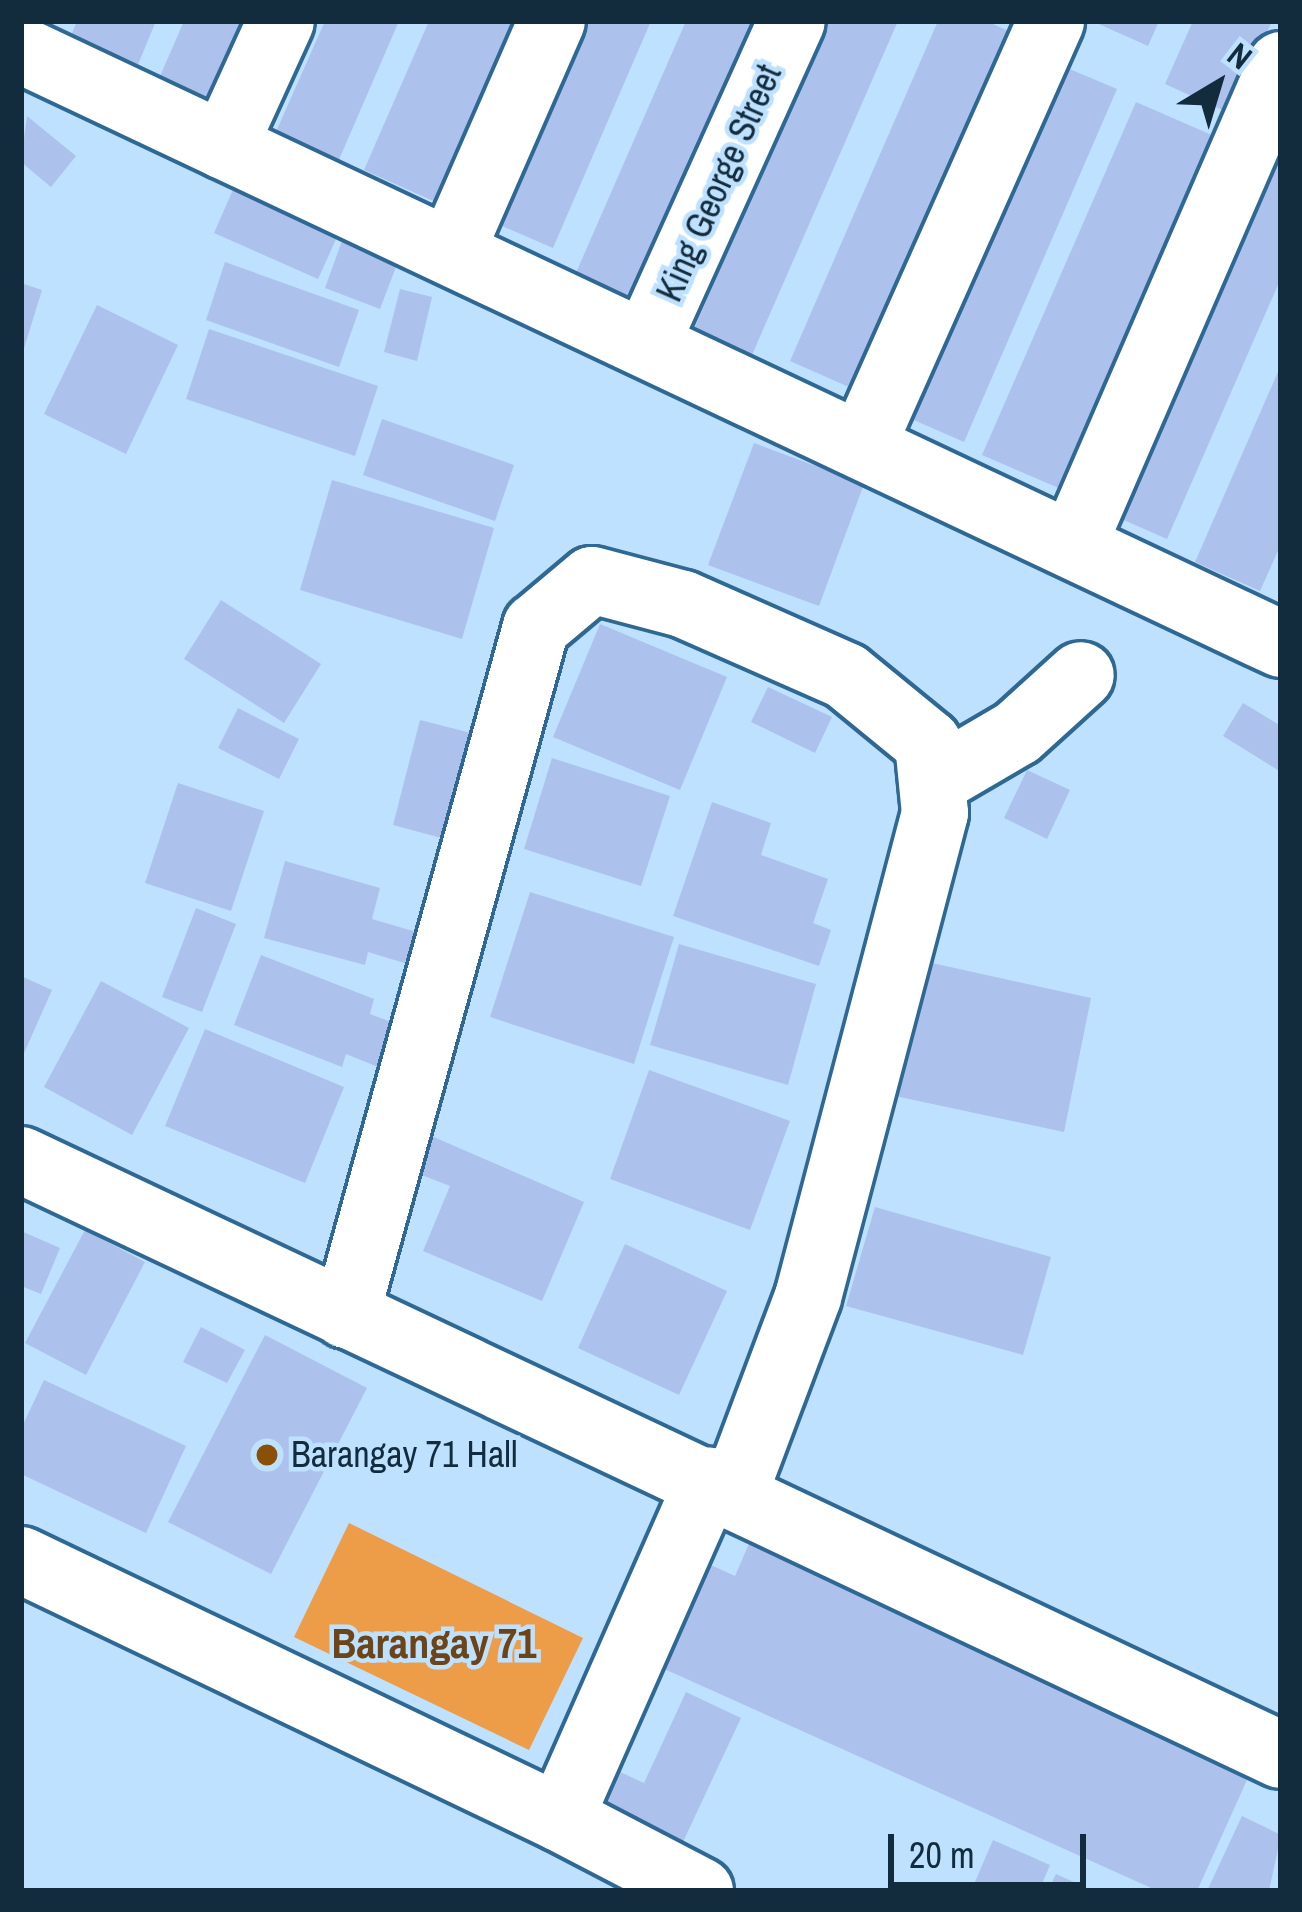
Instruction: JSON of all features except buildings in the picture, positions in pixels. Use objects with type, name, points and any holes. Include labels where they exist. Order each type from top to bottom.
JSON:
[{"type":"street","points":[[21,38],[29,21]]},
{"type":"street","points":[[224,146],[281,21]]},
{"type":"street","points":[[451,252],[553,21]]},
{"type":"street","name":"King George Street","points":[[646,344],[792,21]]},
{"type":"street","points":[[862,446],[1051,21]]},
{"type":"street","points":[[21,50],[1073,545],[1274,622]]},
{"type":"street","points":[[1073,545],[1281,65]]},
{"type":"street","points":[[346,1315],[499,736],[536,627],[560,599],[592,580],[683,604],[846,676],[928,743],[935,813],[808,1297],[560,1818]]},
{"type":"street","points":[[932,782],[1017,734],[1081,674]]},
{"type":"street","points":[[21,1160],[722,1486],[1281,1755]]},
{"type":"street","points":[[21,1560],[560,1818],[700,1891]]},
{"type":"shaded area","points":[[349,1523],[583,1638],[529,1750],[294,1637]]},
{"type":"place","name":"Barangay 71 Hall","points":[[267,1455]]},
{"type":"district","name":"Barangay 71","points":[[434,1643]]}]
